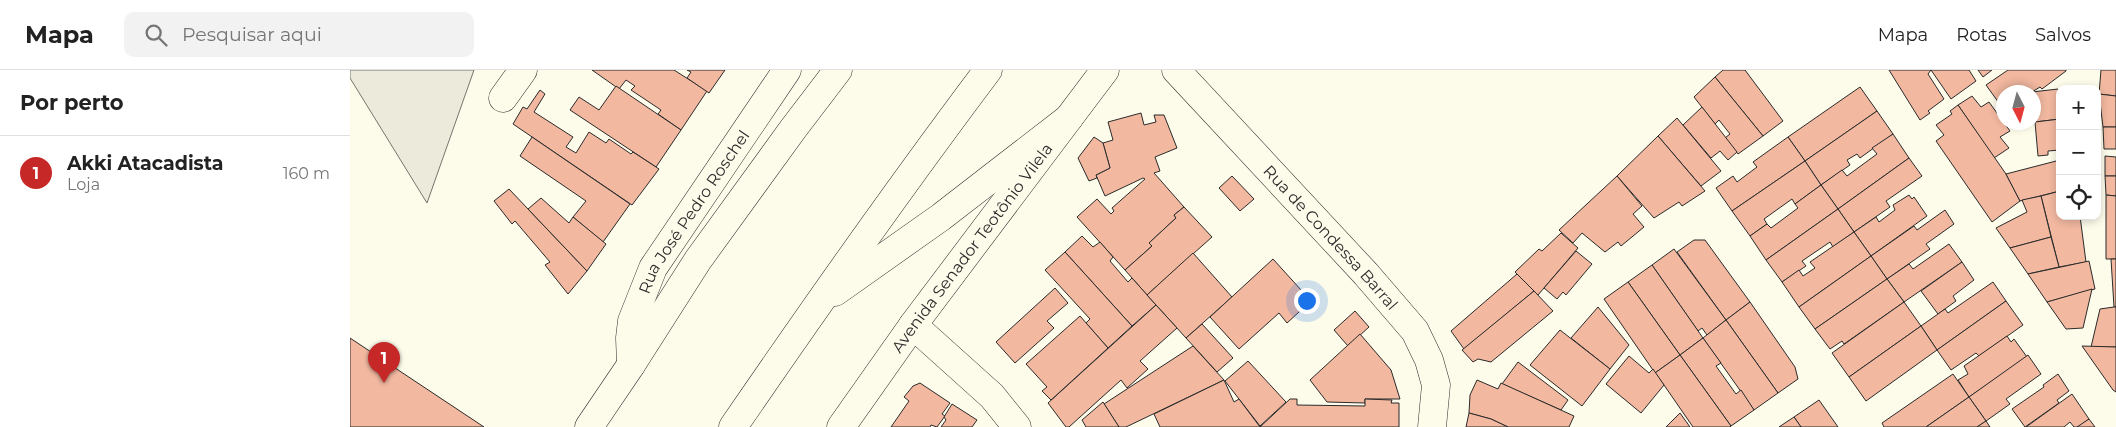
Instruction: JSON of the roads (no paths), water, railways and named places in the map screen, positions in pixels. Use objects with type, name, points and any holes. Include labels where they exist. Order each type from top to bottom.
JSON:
[{"type":"street","points":[[503,98],[523,70]]},
{"type":"street","name":"Rua José Pedro Roschel","points":[[632,365],[632,321],[653,268],[787,70]]},
{"type":"street","points":[[588,427],[632,365],[698,260],[838,70]]},
{"type":"street","points":[[733,427],[817,304],[915,167],[988,70]]},
{"type":"street","name":"Avenida Senador Teotônio Vilela","points":[[841,427],[913,325],[1106,70]]},
{"type":"street","name":"Rua de Condessa Barral","points":[[1176,70],[1366,274],[1415,331],[1429,360],[1436,386],[1432,427]]},
{"type":"street","points":[[817,304],[941,217],[1069,118]]},
{"type":"street","points":[[913,325],[992,396],[1017,427]]},
{"type":"place","name":"Akki Atacadista","points":[[384,383]]}]
